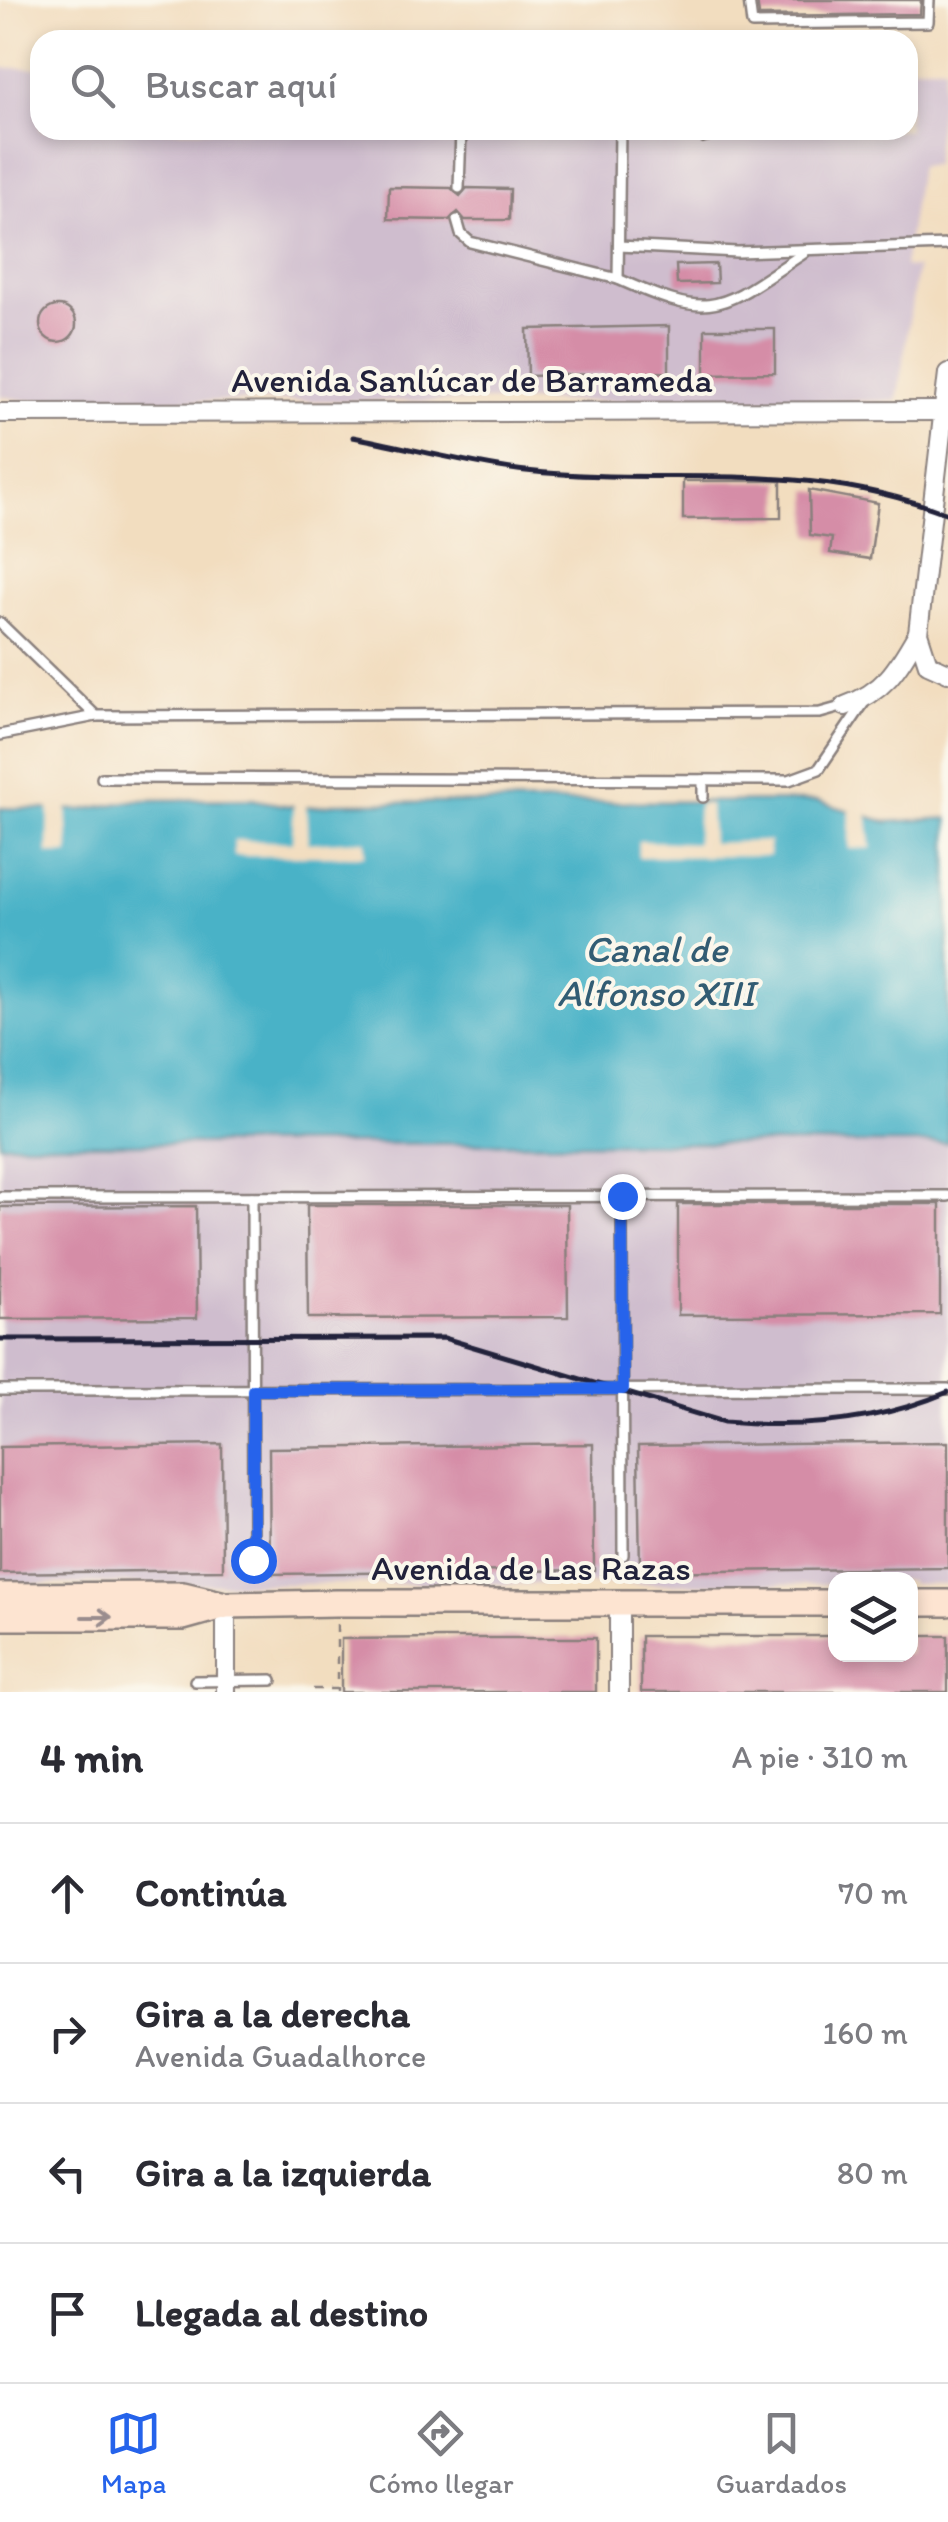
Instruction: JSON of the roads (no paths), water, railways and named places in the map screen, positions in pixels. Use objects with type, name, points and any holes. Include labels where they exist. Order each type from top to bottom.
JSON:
[{"type":"main road","name":"Avenida de Las Razas","points":[[0,1596],[184,1595],[226,1605],[828,1603]]},
{"type":"main road","points":[[918,1603],[948,1603]]},
{"type":"main road","name":"Avenida de Las Razas","points":[[0,1617],[183,1617],[226,1605]]},
{"type":"street","points":[[845,706],[866,699],[890,682],[918,633],[948,373]]},
{"type":"street","name":"Avenida Sanlúcar de Barrameda","points":[[0,413],[944,411]]},
{"type":"street","points":[[918,633],[928,664],[948,673]]},
{"type":"street","points":[[619,1603],[620,1692]]},
{"type":"street","points":[[226,1605],[226,1686]]},
{"type":"lane","points":[[749,0],[752,24],[928,22],[929,0]]},
{"type":"lane","points":[[458,188],[460,140]]},
{"type":"lane","points":[[618,279],[620,140]]},
{"type":"lane","points":[[457,220],[461,234],[470,242],[618,279],[674,304],[706,308],[726,305],[806,252]]},
{"type":"lane","points":[[619,246],[806,252],[948,246]]},
{"type":"lane","points":[[0,623],[96,716]]},
{"type":"lane","points":[[102,778],[789,780],[808,775],[829,759],[866,699]]},
{"type":"lane","points":[[0,735],[96,716],[820,713],[845,706]]},
{"type":"lane","points":[[703,780],[703,798]]},
{"type":"lane","points":[[252,1196],[253,1560]]},
{"type":"lane","points":[[622,1196],[623,1555]]},
{"type":"lane","points":[[0,1197],[948,1196]]},
{"type":"lane","points":[[0,1390],[948,1389]]},
{"type":"lane","points":[[196,1681],[226,1686],[272,1680]]},
{"type":"water","name":"Canal de Alfonso XIII","points":[[252,799],[304,807],[336,803],[817,801],[887,822],[948,818],[948,1143],[0,1144],[0,808],[81,810],[137,800]]},
{"type":"railway","points":[[353,437],[526,471],[737,477],[840,485],[893,496],[948,514]]},
{"type":"railway","points":[[0,1339],[444,1338],[724,1422],[752,1424],[866,1417],[948,1392]]}]
